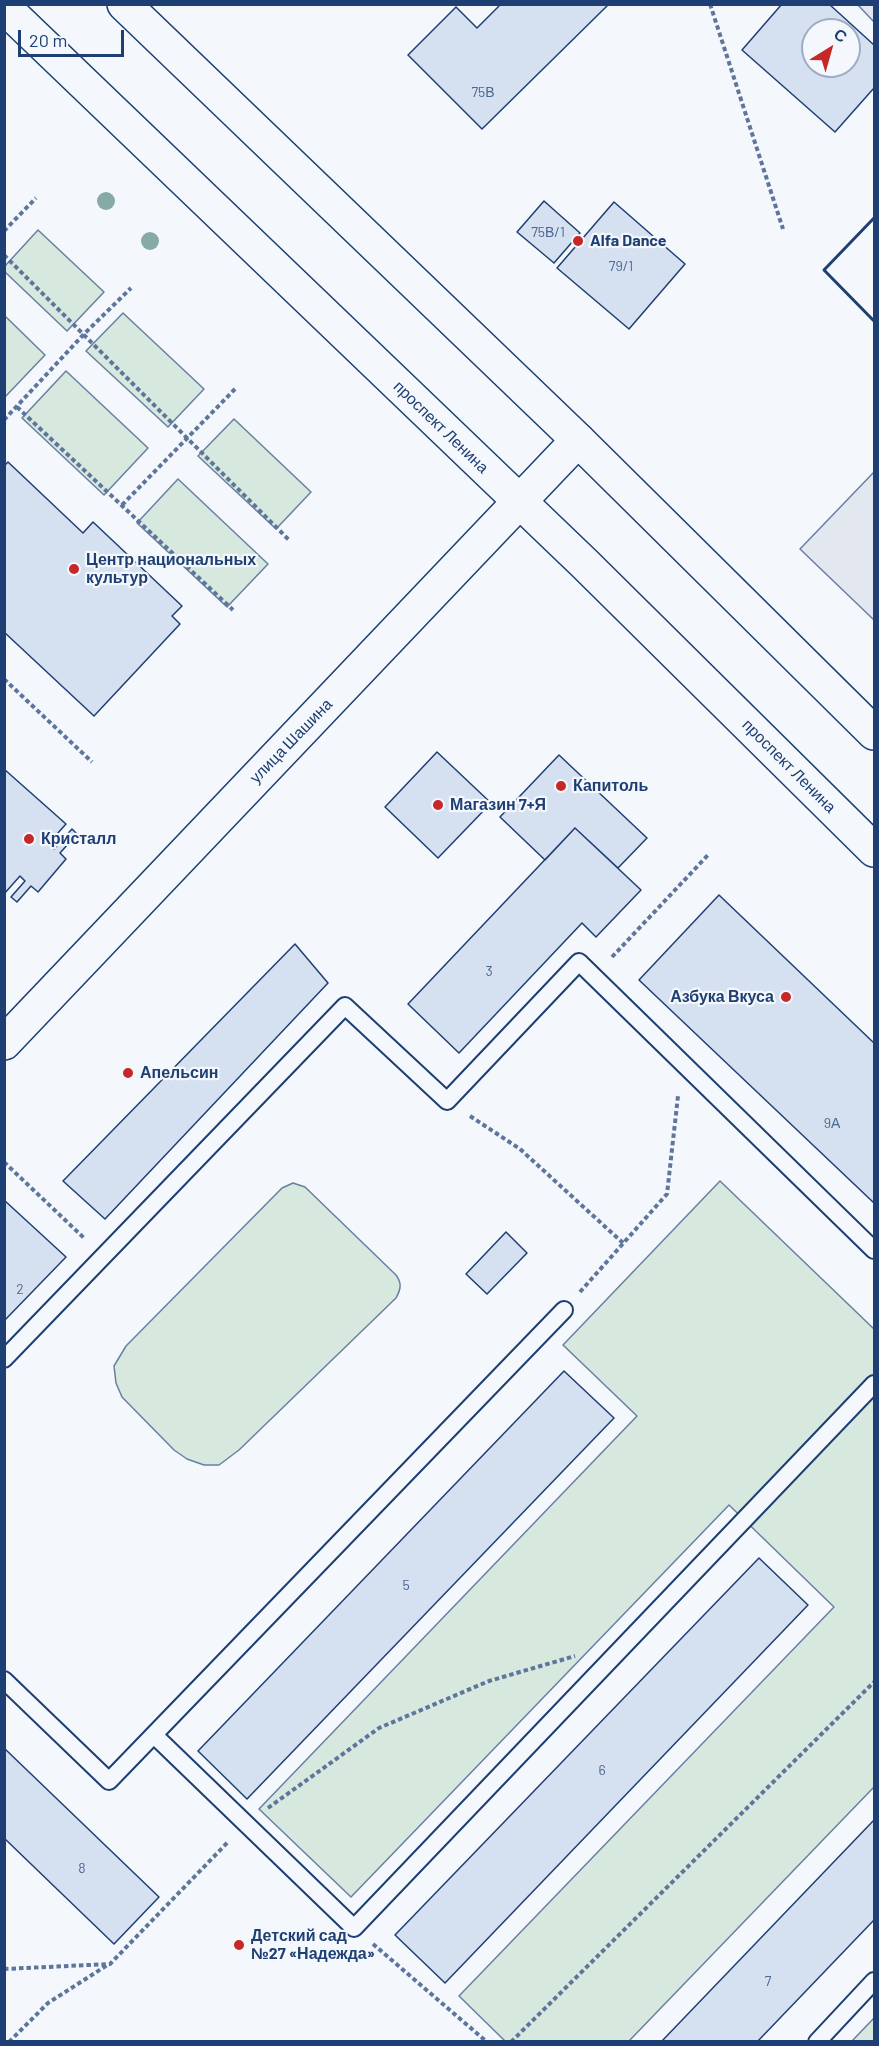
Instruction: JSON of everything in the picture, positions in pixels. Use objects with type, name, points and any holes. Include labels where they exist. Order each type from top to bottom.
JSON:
[{"type":"main road","points":[[124,4],[579,441],[874,733]]},
{"type":"main road","name":"проспект Ленина","points":[[4,7],[519,502],[874,850]]},
{"type":"main road","name":"улица Шашина","points":[[4,1042],[579,441]]},
{"type":"lane","points":[[4,1359],[345,1006],[447,1101],[579,962],[874,1250]]},
{"type":"lane","points":[[4,1680],[110,1781],[564,1310]]},
{"type":"lane","points":[[154,1735],[354,1928],[874,1384]]},
{"type":"lane","points":[[817,2042],[874,1981]]},
{"type":"path","points":[[710,4],[783,229]]},
{"type":"path","points":[[4,231],[36,198]]},
{"type":"path","points":[[4,255],[290,541]]},
{"type":"path","points":[[4,420],[84,334],[131,288]]},
{"type":"path","points":[[122,505],[235,388]]},
{"type":"path","points":[[17,407],[233,610]]},
{"type":"path","points":[[4,679],[93,762]]},
{"type":"path","points":[[593,977],[708,855]]},
{"type":"path","points":[[564,1310],[667,1194],[681,1062]]},
{"type":"path","points":[[447,1101],[520,1149],[623,1243]]},
{"type":"path","points":[[4,1162],[103,1257]]},
{"type":"path","points":[[9,2042],[48,2003],[110,1964],[246,1824],[379,1728],[489,1681],[569,1657],[624,1646]]},
{"type":"path","points":[[511,2042],[874,1682]]},
{"type":"path","points":[[354,1928],[488,2042]]},
{"type":"path","points":[[4,1968],[110,1964]]},
{"type":"shaded area","points":[[858,5],[874,5],[874,22]]},
{"type":"shaded area","points":[[38,230],[104,292],[67,331],[5,272],[5,266]]},
{"type":"shaded area","points":[[123,313],[204,389],[168,427],[86,351]]},
{"type":"shaded area","points":[[5,316],[45,355],[4,397]]},
{"type":"shaded area","points":[[66,371],[148,448],[104,495],[22,418]]},
{"type":"shaded area","points":[[234,419],[311,492],[276,529],[198,456]]},
{"type":"shaded area","points":[[874,472],[874,620],[800,549]]},
{"type":"shaded area","points":[[178,479],[268,564],[227,607],[137,523]]},
{"type":"shaded area","points":[[720,1181],[874,1329],[874,1787],[629,2041],[505,2041],[459,1996],[834,1607],[729,1505],[351,1897],[259,1809],[637,1416],[563,1345]]},
{"type":"shaded area","points":[[293,1183],[305,1187],[396,1275],[400,1283],[399,1292],[396,1298],[239,1450],[219,1465],[204,1465],[187,1459],[174,1450],[122,1397],[116,1383],[114,1366],[126,1346],[282,1188]]},
{"type":"shaded area","points":[[874,2018],[874,2041],[852,2041]]},
{"type":"building","points":[[501,4],[606,4],[607,6],[482,129],[408,55],[456,7],[477,28]]},
{"type":"building","points":[[782,4],[829,4],[844,18],[801,18],[801,78],[861,78],[861,33],[874,45],[874,88],[835,132],[742,50]]},
{"type":"building","points":[[544,201],[580,233],[554,263],[517,232]]},
{"type":"building","points":[[614,202],[685,264],[629,329],[557,268]]},
{"type":"building","name":"Центр национальных культур","points":[[8,462],[83,533],[93,522],[182,606],[172,616],[180,624],[94,716],[4,632],[4,466]]},
{"type":"building","name":"Магазин 7+Я","points":[[437,752],[491,803],[438,858],[385,807]]},
{"type":"building","name":"Капитоль","points":[[559,755],[647,838],[618,868],[575,828],[545,860],[500,817]]},
{"type":"building","name":"Кристалл","points":[[4,769],[66,824],[48,844],[54,849],[72,829],[77,834],[60,853],[66,859],[38,892],[31,886],[17,902],[11,897],[25,881],[20,876],[4,894]]},
{"type":"building","points":[[575,828],[641,890],[596,937],[582,923],[459,1053],[408,1004]]},
{"type":"building","points":[[719,895],[874,1043],[874,1203],[639,980]]},
{"type":"building","points":[[295,944],[328,983],[105,1219],[63,1181]]},
{"type":"building","points":[[4,1200],[66,1257],[4,1321]]},
{"type":"building","points":[[506,1232],[527,1253],[487,1294],[466,1274]]},
{"type":"building","points":[[564,1371],[614,1418],[247,1799],[198,1751]]},
{"type":"building","points":[[759,1558],[808,1605],[445,1983],[395,1935]]},
{"type":"building","points":[[4,1748],[159,1897],[114,1944],[4,1838]]},
{"type":"building","points":[[874,1820],[874,1920],[757,2042],[661,2042]]},
{"type":"wall","points":[[874,218],[824,270],[874,321]]},
{"type":"place","name":"Alfa Dance","points":[[578,241]]},
{"type":"place","name":"Центр национальных культур","points":[[74,569]]},
{"type":"place","name":"Капитоль","points":[[561,786]]},
{"type":"place","name":"Магазин 7+Я","points":[[438,805]]},
{"type":"place","name":"Кристалл","points":[[29,839]]},
{"type":"place","name":"Азбука Вкуса","points":[[786,997]]},
{"type":"place","name":"Апельсин","points":[[128,1073]]},
{"type":"place","name":"Детский сад №27 «Надежда»","points":[[239,1945]]}]
